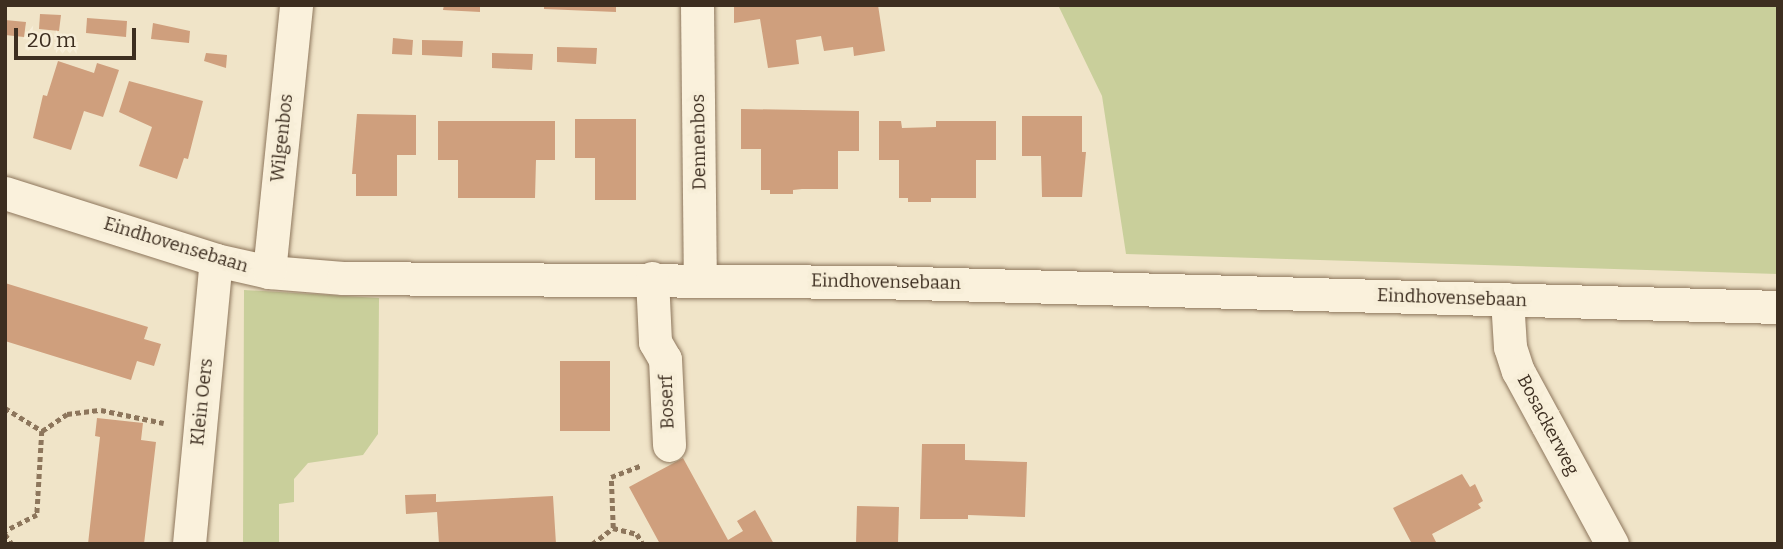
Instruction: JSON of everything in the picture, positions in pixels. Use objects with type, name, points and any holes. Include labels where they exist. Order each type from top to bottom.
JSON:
[{"type":"street","name":"Wilgenbos","points":[[269,272],[296,5]]},
{"type":"street","name":"Dennenbos","points":[[697,5],[700,278]]},
{"type":"street","name":"Eindhovensebaan","points":[[5,192],[216,260],[269,272],[343,278],[700,278],[1778,307]]},
{"type":"street","name":"Klein Oers","points":[[189,544],[216,260]]},
{"type":"street","name":"Boserf","points":[[652,278],[655,342],[665,359],[668,445]]},
{"type":"street","name":"Bosackerweg","points":[[1507,299],[1510,347],[1518,371],[1612,544]]},
{"type":"path","points":[[5,408],[42,431]]},
{"type":"path","points":[[42,431],[67,414],[101,410],[200,431]]},
{"type":"path","points":[[12,544],[5,532],[37,515],[42,431]]},
{"type":"path","points":[[613,528],[611,477],[661,459],[668,445]]},
{"type":"path","points":[[592,544],[613,528]]},
{"type":"path","points":[[613,528],[637,534],[643,544]]},
{"type":"green space","points":[[1058,5],[1778,5],[1778,274],[1126,254],[1102,96]]},
{"type":"green space","points":[[244,290],[379,298],[378,434],[363,455],[308,463],[294,479],[294,502],[279,504],[279,544],[243,544]]},
{"type":"building","points":[[444,5],[480,5],[480,12],[443,10]]},
{"type":"building","points":[[544,5],[616,5],[616,12],[544,9]]},
{"type":"building","points":[[878,5],[885,51],[854,56],[853,47],[824,51],[821,36],[796,40],[799,64],[768,68],[760,19],[734,23],[734,7]]},
{"type":"building","points":[[40,14],[61,15],[59,31],[39,29]]},
{"type":"building","points":[[87,18],[127,21],[126,37],[86,33]]},
{"type":"building","points":[[5,20],[26,22],[24,37],[5,35]]},
{"type":"building","points":[[153,23],[190,31],[189,43],[151,39]]},
{"type":"building","points":[[393,38],[413,40],[412,55],[392,54]]},
{"type":"building","points":[[422,40],[463,41],[462,57],[422,55]]},
{"type":"building","points":[[557,47],[597,48],[596,64],[557,62]]},
{"type":"building","points":[[206,53],[227,55],[226,68],[204,61]]},
{"type":"building","points":[[492,53],[533,54],[532,70],[492,68]]},
{"type":"building","points":[[58,61],[94,73],[97,63],[119,70],[103,117],[84,111],[71,150],[33,138],[43,95],[47,96]]},
{"type":"building","points":[[129,81],[203,101],[188,159],[184,158],[177,179],[139,166],[152,127],[119,112]]},
{"type":"building","points":[[741,109],[859,111],[859,151],[838,151],[838,189],[793,190],[793,194],[770,194],[770,190],[761,190],[761,149],[741,149]]},
{"type":"building","points":[[357,114],[416,115],[416,155],[397,155],[397,196],[356,196],[356,174],[352,174]]},
{"type":"building","points":[[1022,116],[1082,116],[1082,152],[1086,152],[1082,197],[1042,197],[1041,156],[1022,156]]},
{"type":"building","points":[[575,119],[636,119],[636,200],[595,200],[595,158],[575,158]]},
{"type":"building","points":[[438,121],[555,121],[555,160],[536,160],[535,198],[458,198],[458,160],[438,160]]},
{"type":"building","points":[[879,121],[901,121],[902,128],[936,127],[936,121],[996,121],[996,160],[976,160],[976,198],[931,198],[931,202],[908,202],[908,198],[899,198],[899,160],[879,160]]},
{"type":"building","points":[[5,283],[148,327],[144,339],[161,344],[154,366],[137,361],[131,380],[5,341]]},
{"type":"building","points":[[560,361],[610,361],[610,431],[560,431]]},
{"type":"building","points":[[97,418],[143,423],[141,440],[156,442],[144,544],[88,544],[100,437],[95,436]]},
{"type":"building","points":[[922,444],[965,444],[965,460],[1027,462],[1025,517],[968,515],[968,519],[920,519]]},
{"type":"building","points":[[683,458],[728,540],[743,531],[737,521],[755,510],[774,544],[660,544],[629,487]]},
{"type":"building","points":[[1462,474],[1470,487],[1475,484],[1483,501],[1478,504],[1481,508],[1432,534],[1437,544],[1412,544],[1393,508]]},
{"type":"building","points":[[436,494],[436,502],[553,496],[556,544],[439,544],[437,512],[406,514],[405,495]]},
{"type":"building","points":[[857,506],[899,507],[898,544],[856,544]]}]
